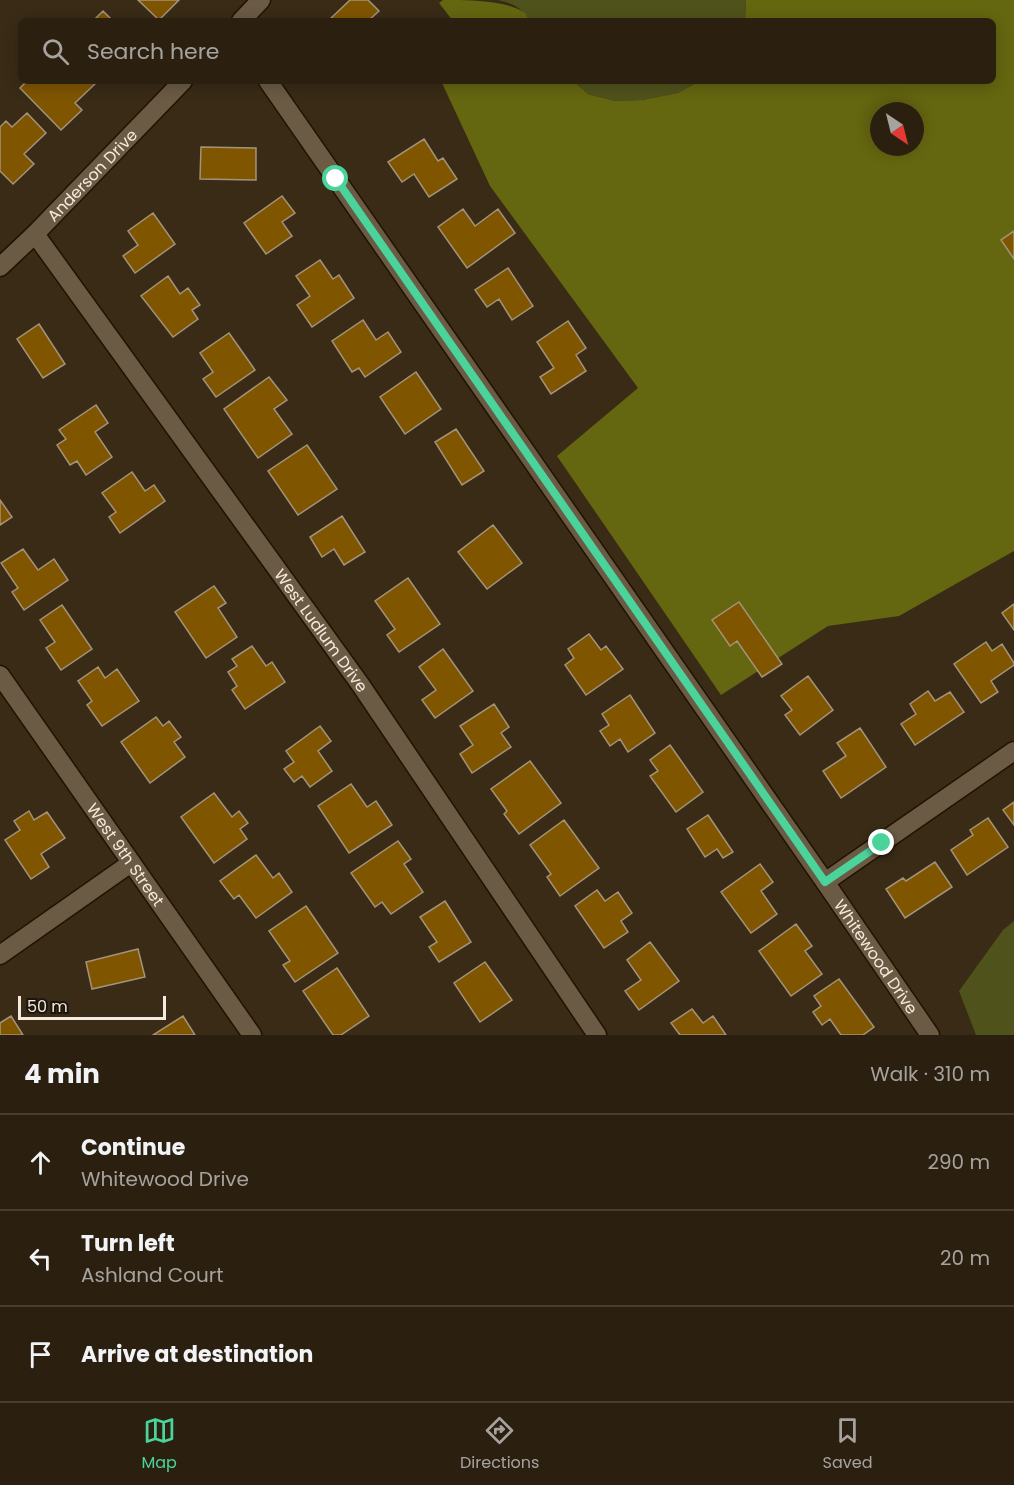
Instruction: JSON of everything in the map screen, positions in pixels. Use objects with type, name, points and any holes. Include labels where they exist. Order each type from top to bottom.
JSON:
[{"type":"street","points":[[244,18],[261,0]]},
{"type":"street","name":"Anderson Drive","points":[[0,267],[180,84]]},
{"type":"street","name":"Whitewood Drive","points":[[270,84],[825,882],[928,1035]]},
{"type":"street","name":"West Ludlum Drive","points":[[35,234],[360,684],[597,1035]]},
{"type":"street","name":"West 9th Street","points":[[0,675],[252,1035]]},
{"type":"street","points":[[825,882],[1014,751]]},
{"type":"street","points":[[0,955],[131,863]]},
{"type":"shaded area","points":[[443,0],[463,0],[508,5],[525,13],[528,18],[451,18],[439,3]]},
{"type":"shaded area","points":[[498,0],[746,0],[745,18],[527,18],[524,13]]},
{"type":"shaded area","points":[[746,0],[1014,0],[1014,551],[899,616],[828,626],[721,695],[557,456],[638,388],[490,186],[442,84],[576,84],[588,94],[615,101],[642,100],[678,93],[694,84],[996,84],[996,18],[745,18]]},
{"type":"shaded area","points":[[576,84],[694,84],[678,93],[642,100],[615,101],[588,94]]},
{"type":"shaded area","points":[[1014,921],[1014,1035],[976,1035],[959,991],[1003,930]]},
{"type":"building","points":[[138,0],[179,0],[161,18],[157,18]]},
{"type":"building","points":[[350,0],[368,0],[379,11],[371,18],[331,18]]},
{"type":"building","points":[[103,11],[110,18],[96,18]]},
{"type":"building","points":[[24,84],[95,84],[75,103],[82,110],[61,130],[20,88]]},
{"type":"building","points":[[27,113],[46,133],[24,154],[34,164],[13,184],[0,171],[0,127],[6,121],[12,127]]},
{"type":"building","points":[[424,139],[438,161],[443,158],[457,179],[429,197],[414,174],[402,182],[388,162]]},
{"type":"building","points":[[201,147],[256,148],[256,180],[200,179]]},
{"type":"building","points":[[282,196],[295,213],[282,222],[292,236],[266,254],[244,223]]},
{"type":"building","points":[[463,209],[475,226],[498,209],[515,233],[467,268],[438,227]]},
{"type":"building","points":[[153,213],[175,244],[135,273],[123,256],[138,245],[128,231]]},
{"type":"building","points":[[1014,231],[1014,259],[1001,240]]},
{"type":"building","points":[[320,260],[333,279],[339,275],[354,298],[312,327],[297,305],[310,296],[296,276]]},
{"type":"building","points":[[508,268],[533,306],[512,320],[499,299],[487,307],[475,290]]},
{"type":"building","points":[[168,276],[180,294],[188,288],[200,305],[192,310],[198,319],[173,337],[141,296]]},
{"type":"building","points":[[363,320],[376,340],[388,332],[401,352],[365,377],[359,368],[352,372],[332,341]]},
{"type":"building","points":[[568,321],[586,348],[576,355],[586,371],[551,394],[540,377],[554,368],[537,342]]},
{"type":"building","points":[[39,324],[65,364],[43,378],[17,339]]},
{"type":"building","points":[[229,333],[255,370],[216,397],[203,379],[213,372],[200,353]]},
{"type":"building","points":[[416,372],[441,409],[405,434],[380,397]]},
{"type":"building","points":[[269,377],[287,400],[274,409],[292,434],[258,458],[224,409]]},
{"type":"building","points":[[96,405],[108,423],[95,432],[112,457],[86,475],[77,461],[70,465],[57,445],[66,439],[59,430]]},
{"type":"building","points":[[456,429],[484,471],[462,485],[435,442]]},
{"type":"building","points":[[307,445],[337,489],[298,515],[268,471]]},
{"type":"building","points":[[132,472],[145,491],[154,485],[165,501],[120,533],[109,517],[116,512],[102,493]]},
{"type":"building","points":[[0,500],[12,517],[0,525]]},
{"type":"building","points":[[342,516],[365,552],[344,565],[334,549],[322,557],[310,537]]},
{"type":"building","points":[[493,525],[522,563],[487,589],[458,552]]},
{"type":"building","points":[[23,549],[38,570],[54,559],[68,580],[24,610],[12,592],[18,588],[1,563]]},
{"type":"building","points":[[408,578],[440,624],[399,652],[387,635],[395,629],[375,601]]},
{"type":"building","points":[[214,586],[226,603],[218,608],[237,637],[206,658],[175,612]]},
{"type":"building","points":[[739,602],[782,664],[762,677],[737,641],[730,646],[712,620]]},
{"type":"building","points":[[1014,604],[1014,630],[1002,613]]},
{"type":"building","points":[[62,605],[92,649],[61,670],[46,648],[55,642],[40,620]]},
{"type":"building","points":[[589,634],[601,650],[606,646],[623,669],[586,695],[565,665],[574,658],[568,649]]},
{"type":"building","points":[[986,642],[992,651],[1002,644],[1014,665],[991,681],[998,692],[981,703],[954,664]]},
{"type":"building","points":[[252,646],[266,666],[272,662],[285,682],[245,709],[232,690],[237,686],[228,672],[237,666],[232,659]]},
{"type":"building","points":[[443,649],[473,691],[435,718],[422,700],[436,690],[419,667]]},
{"type":"building","points":[[98,667],[105,678],[117,669],[139,701],[102,726],[87,705],[92,701],[78,681]]},
{"type":"building","points":[[808,676],[833,710],[800,735],[785,715],[792,710],[781,696]]},
{"type":"building","points":[[928,691],[935,701],[950,692],[964,712],[915,745],[901,724],[916,714],[910,704]]},
{"type":"building","points":[[630,695],[655,733],[628,752],[620,739],[610,746],[600,731],[609,725],[602,714]]},
{"type":"building","points":[[494,704],[509,727],[501,733],[511,747],[472,773],[460,754],[473,745],[460,726]]},
{"type":"building","points":[[156,717],[163,726],[169,721],[181,737],[174,742],[185,757],[150,783],[121,742]]},
{"type":"building","points":[[320,726],[331,741],[318,751],[332,771],[310,787],[302,776],[294,782],[284,769],[294,762],[286,751]]},
{"type":"building","points":[[860,728],[886,767],[841,798],[823,771],[846,756],[837,743]]},
{"type":"building","points":[[670,745],[703,792],[676,812],[650,776],[658,771],[650,760]]},
{"type":"building","points":[[530,761],[561,803],[519,834],[504,814],[507,811],[491,789]]},
{"type":"building","points":[[351,784],[367,807],[376,801],[392,825],[349,853],[318,806]]},
{"type":"building","points":[[214,793],[232,817],[239,811],[248,823],[240,829],[247,839],[214,863],[181,817]]},
{"type":"building","points":[[1014,802],[1014,825],[1003,810]]},
{"type":"building","points":[[29,811],[34,820],[47,812],[65,838],[41,854],[49,867],[31,879],[5,840],[20,830],[14,821]]},
{"type":"building","points":[[708,815],[733,852],[723,858],[717,849],[705,857],[687,829]]},
{"type":"building","points":[[988,818],[1008,847],[967,875],[951,850],[973,835],[970,830]]},
{"type":"building","points":[[564,820],[599,868],[560,896],[547,877],[551,874],[530,845]]},
{"type":"building","points":[[398,841],[411,859],[404,864],[423,892],[391,914],[382,902],[375,907],[351,873]]},
{"type":"building","points":[[256,855],[273,878],[279,873],[292,892],[256,918],[239,895],[234,899],[220,881]]},
{"type":"building","points":[[935,862],[952,887],[905,918],[886,889],[903,878],[906,881]]},
{"type":"building","points":[[760,864],[773,882],[761,891],[777,914],[751,933],[721,892]]},
{"type":"building","points":[[597,890],[605,901],[618,892],[632,913],[621,921],[628,932],[604,948],[575,906]]},
{"type":"building","points":[[445,901],[471,942],[439,962],[429,947],[437,942],[420,917]]},
{"type":"building","points":[[306,906],[338,953],[295,982],[283,965],[290,961],[269,931]]},
{"type":"building","points":[[796,924],[812,946],[805,951],[822,974],[791,996],[759,951]]},
{"type":"building","points":[[650,942],[679,981],[639,1010],[625,991],[641,980],[627,960]]},
{"type":"building","points":[[138,949],[145,977],[92,989],[86,962]]},
{"type":"building","points":[[485,962],[512,1000],[480,1022],[454,983]]},
{"type":"building","points":[[337,968],[369,1016],[341,1035],[333,1035],[303,991]]},
{"type":"building","points":[[839,979],[874,1027],[863,1035],[841,1035],[830,1019],[822,1025],[813,1012],[821,1006],[814,996]]},
{"type":"building","points":[[692,1009],[703,1023],[713,1016],[726,1035],[680,1035],[671,1023]]},
{"type":"building","points":[[11,1016],[23,1035],[0,1035],[0,1023]]},
{"type":"building","points":[[183,1016],[195,1035],[153,1035]]},
{"type":"route","points":[[336,179],[825,882],[882,843]]}]
